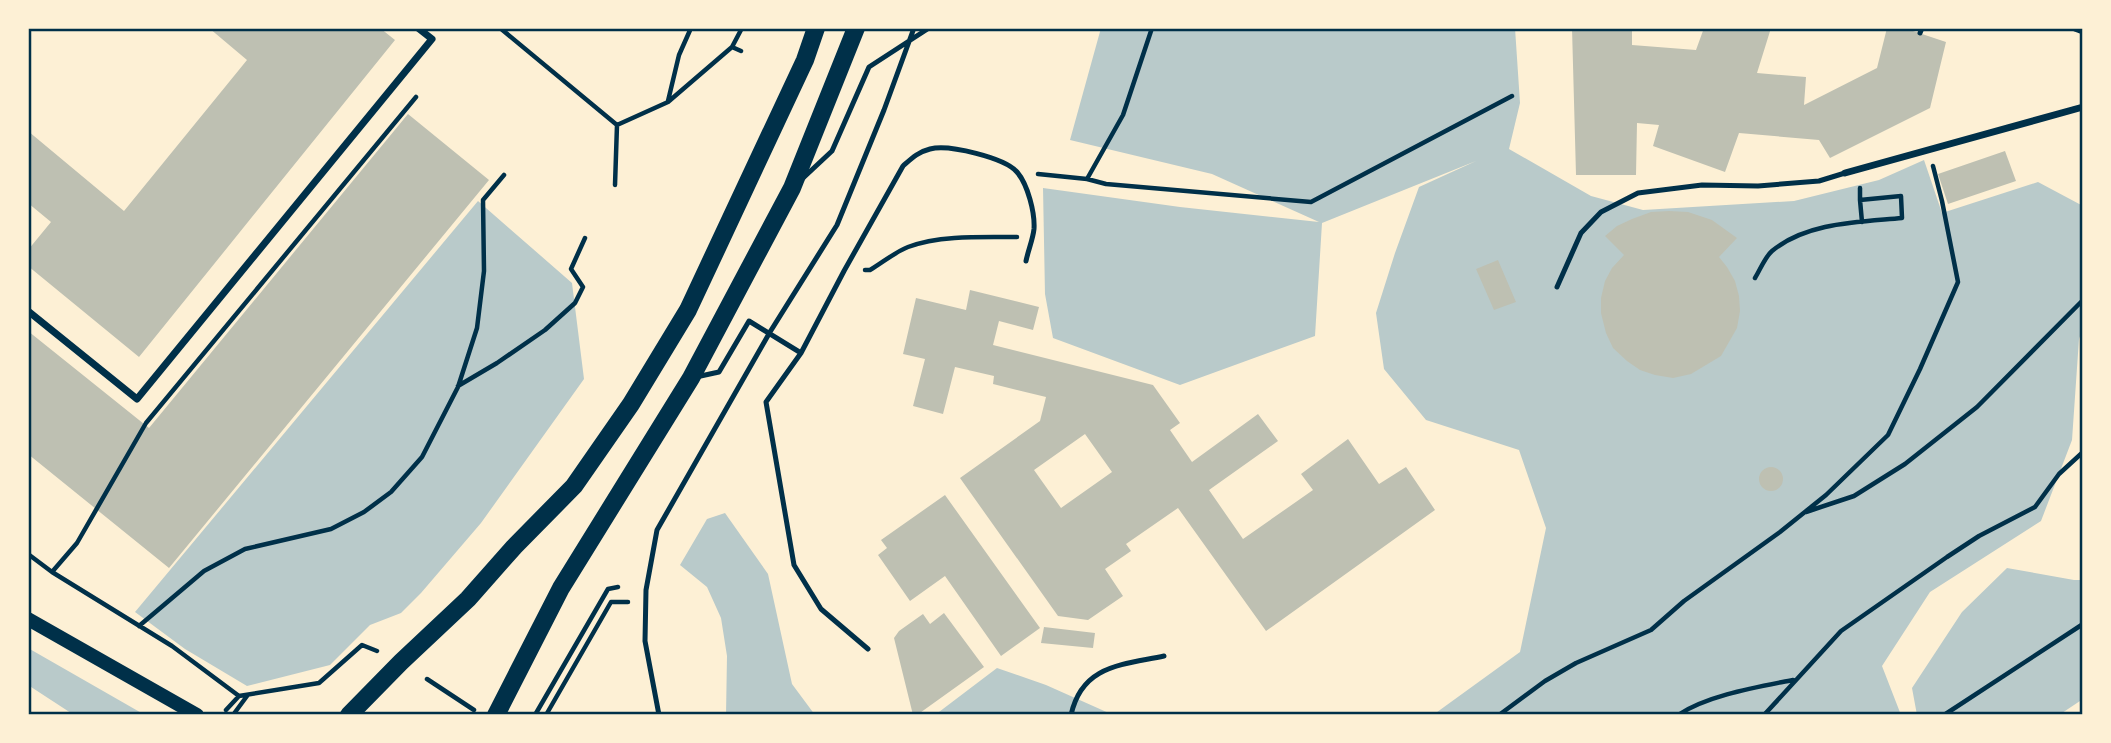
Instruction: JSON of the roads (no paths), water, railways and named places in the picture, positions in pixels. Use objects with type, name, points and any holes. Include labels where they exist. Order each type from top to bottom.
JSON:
[{"type":"main road","points":[[349,715],[468,599],[574,486],[631,404],[688,310],[805,60],[816,28]]},
{"type":"main road","points":[[496,715],[561,588],[691,378],[792,188],[856,28]]},
{"type":"main road","points":[[28,619],[197,715]]},
{"type":"street","points":[[28,311],[137,399],[432,39],[418,28]]},
{"type":"street","points":[[2075,28],[2083,31]]},
{"type":"street","points":[[1845,173],[2083,107]]},
{"type":"lane","points":[[659,715],[646,641],[646,590],[657,530],[770,332],[837,225],[914,28]]},
{"type":"lane","points":[[792,188],[832,151],[869,68],[929,28]]},
{"type":"lane","points":[[868,649],[821,609],[794,565],[766,402],[801,353],[903,166],[917,153],[933,148],[959,149],[990,157],[1017,171],[1031,200],[1034,229],[1026,261]]},
{"type":"lane","points":[[1557,287],[1581,233],[1601,212],[1638,193],[1702,185],[1758,186],[1819,180],[1845,173]]},
{"type":"lane","points":[[691,378],[719,372],[749,321],[801,353]]},
{"type":"lane","points":[[1071,715],[1073,704],[1086,681],[1107,668],[1164,656]]}]
